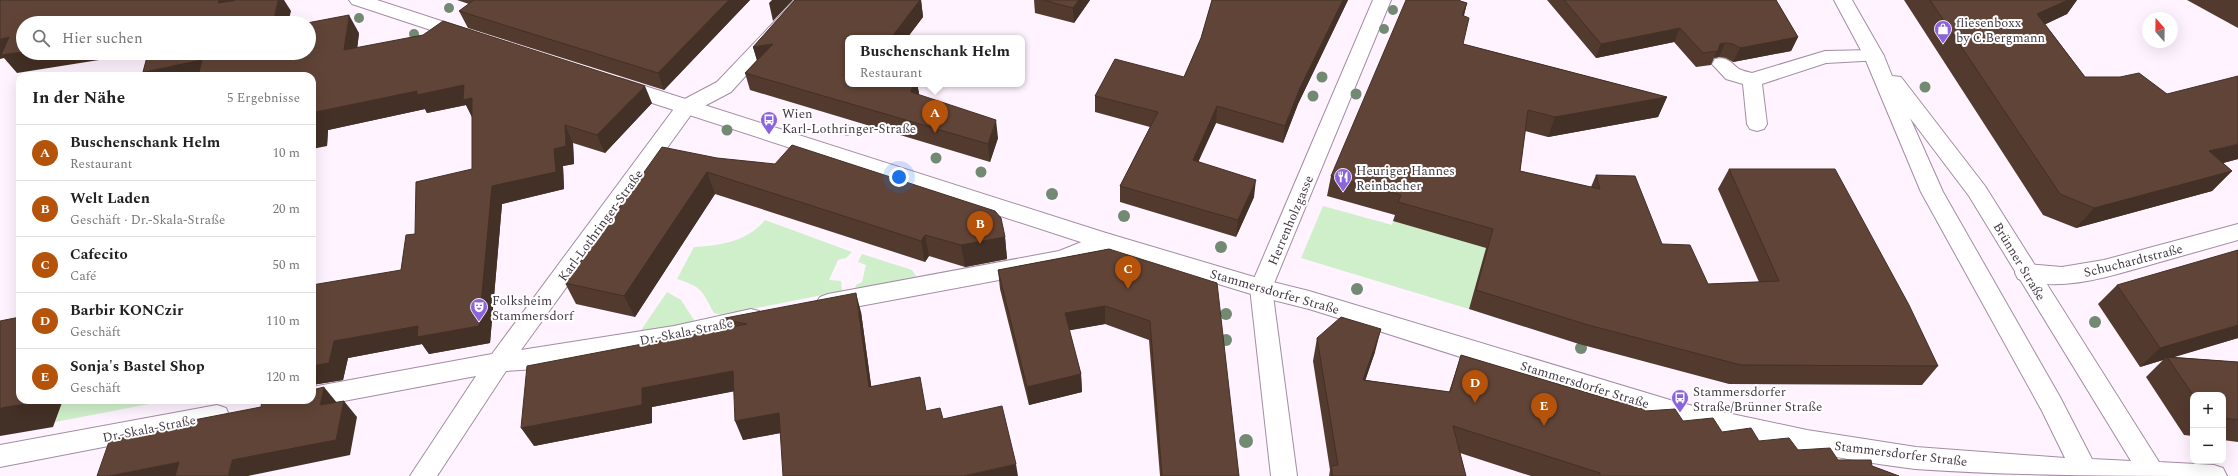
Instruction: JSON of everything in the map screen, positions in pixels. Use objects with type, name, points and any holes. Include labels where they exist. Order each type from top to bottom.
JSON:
[{"type":"main road","points":[[358,0],[485,41]]},
{"type":"main road","name":"Karl-Lothringer-Straße","points":[[423,476],[499,362],[686,107],[724,87],[805,0]]},
{"type":"main road","name":"Herrenholzgasse","points":[[1284,476],[1261,288],[1382,0]]},
{"type":"main road","name":"Brünner Straße","points":[[1844,0],[1874,56],[1932,192],[2050,404],[2086,473]]},
{"type":"main road","points":[[1722,64],[1733,74],[1752,80],[1825,57],[1874,56]]},
{"type":"main road","name":"Brünner Straße","points":[[1874,56],[1977,191],[2026,273],[2115,412],[2152,474]]},
{"type":"main road","name":"Stammersdorfer Straße","points":[[604,80],[1104,242],[1261,288],[1309,300],[1680,413],[1806,441],[1916,458],[2086,473],[2214,476]]},
{"type":"main road","points":[[1752,80],[1754,115],[1758,124]]},
{"type":"main road","name":"Schuchardtstraße","points":[[2026,273],[2062,276],[2104,269],[2238,232]]},
{"type":"main road","points":[[807,307],[1063,259],[1104,242]]},
{"type":"main road","name":"Dr.-Skala-Straße","points":[[316,397],[499,362],[537,359],[674,335],[769,315]]},
{"type":"main road","name":"Dr.-Skala-Straße","points":[[0,456],[242,410]]},
{"type":"green space","points":[[1323,206],[1392,225],[1393,221],[1486,248],[1469,309],[1301,258]]},
{"type":"green space","points":[[765,220],[852,252],[846,258],[838,260],[829,280],[841,281],[842,291],[722,315],[714,313],[701,291],[692,285],[677,279],[694,247],[714,245],[742,238]]},
{"type":"green space","points":[[862,254],[912,270],[916,276],[855,290],[856,285],[862,282],[866,265],[858,262]]},
{"type":"green space","points":[[667,292],[681,300],[696,323],[639,333]]},
{"type":"green space","points":[[62,404],[149,404],[55,422]]},
{"type":"building","points":[[0,0],[219,0],[218,3],[238,0],[278,0],[275,16],[16,16],[16,53],[1,55],[9,37],[0,39]]},
{"type":"building","points":[[474,0],[729,0],[658,73],[459,11]]},
{"type":"building","points":[[795,0],[920,0],[893,35],[845,35],[845,87],[912,87],[911,92],[996,120],[988,144],[745,73],[773,44],[753,47]]},
{"type":"building","points":[[1043,0],[1079,0],[1073,8]]},
{"type":"building","points":[[1212,0],[1343,0],[1300,88],[1285,126],[1217,106],[1193,160],[1256,180],[1238,220],[1120,186],[1158,112],[1095,96],[1115,59],[1184,77],[1201,38]]},
{"type":"building","points":[[1406,0],[1460,0],[1467,3],[1462,15],[1469,18],[1463,44],[1667,97],[1555,117],[1528,110],[1520,171],[1600,189],[1596,175],[1635,176],[1662,244],[1690,245],[1708,284],[1779,281],[1729,169],[1835,169],[1909,305],[1938,366],[1741,365],[1588,325],[1476,290],[1493,229],[1398,202],[1401,195],[1331,176]]},
{"type":"building","points":[[1564,0],[1776,0],[1798,37],[1740,48],[1733,44],[1725,43],[1720,44],[1718,51],[1703,53],[1680,28],[1601,44]]},
{"type":"building","points":[[1930,0],[2068,0],[2037,14],[2085,77],[2120,77],[2139,73],[2167,94],[2238,76],[2238,144],[2209,151],[2232,171],[2094,208],[2060,194]]},
{"type":"building","points":[[349,15],[344,50],[423,35],[443,21],[645,86],[597,135],[565,125],[566,146],[554,149],[556,172],[492,186],[479,326],[417,337],[418,326],[334,341],[329,363],[316,365],[316,284],[401,270],[406,235],[415,234],[416,182],[472,169],[472,98],[463,100],[464,85],[417,95],[417,91],[316,112],[316,72],[199,72],[202,60],[316,60],[316,21]]},
{"type":"building","points":[[146,60],[202,60],[143,72]]},
{"type":"building","points":[[792,145],[995,211],[1001,218],[1005,237],[961,245],[925,235],[921,241],[707,172],[624,296],[565,283],[662,147],[717,158],[775,164]]},
{"type":"building","points":[[1109,249],[1217,283],[1239,476],[1162,476],[1150,321],[1105,306],[1065,313],[1081,374],[1027,387],[998,270]]},
{"type":"building","points":[[2238,250],[2238,325],[2160,348],[2117,285]]},
{"type":"building","points":[[856,293],[869,387],[920,377],[926,411],[940,408],[943,419],[1002,406],[1016,464],[963,476],[783,476],[779,413],[735,421],[733,371],[642,388],[642,405],[521,428],[527,366],[747,324],[720,319]]},
{"type":"building","points":[[1341,317],[1381,329],[1363,380],[1450,392],[1461,355],[1618,402],[1638,400],[1645,411],[1675,409],[1683,421],[1713,418],[1722,432],[1751,428],[1759,441],[1789,438],[1798,450],[1830,448],[1838,460],[1871,460],[1872,466],[1899,476],[1600,476],[1600,473],[1453,426],[1466,476],[1333,476],[1331,466],[1338,465],[1317,338]]},
{"type":"building","points":[[16,318],[16,404],[26,404],[0,408],[0,321]]},
{"type":"building","points":[[2167,357],[2238,362],[2238,420],[2226,418],[2226,392],[2191,392]]},
{"type":"building","points":[[324,387],[320,405],[344,401],[336,440],[232,460],[228,476],[175,476],[179,462],[108,476],[97,476],[111,436],[261,407],[261,404],[316,404],[316,389]]},
{"type":"place","name":"fliesenboxx by C.Bergmann","points":[[1943,44]]},
{"type":"place","name":"Buschenschank Helm","points":[[935,133]]},
{"type":"place","name":"Wien Karl-Lothringer-Straße","points":[[769,135]]},
{"type":"place","name":"Heuriger Hannes Reinbacher","points":[[1343,192]]},
{"type":"place","name":"Welt Laden","points":[[980,244]]},
{"type":"place","name":"Cafecito","points":[[1128,289]]},
{"type":"place","name":"Folksheim Stammersdorf","points":[[479,322]]},
{"type":"place","name":"Barbir KONCzir","points":[[1475,403]]},
{"type":"place","name":"Stammersdorfer Straße/Brünner Straße","points":[[1680,413]]},
{"type":"place","name":"Sonja's Bastel Shop","points":[[1544,426]]}]
